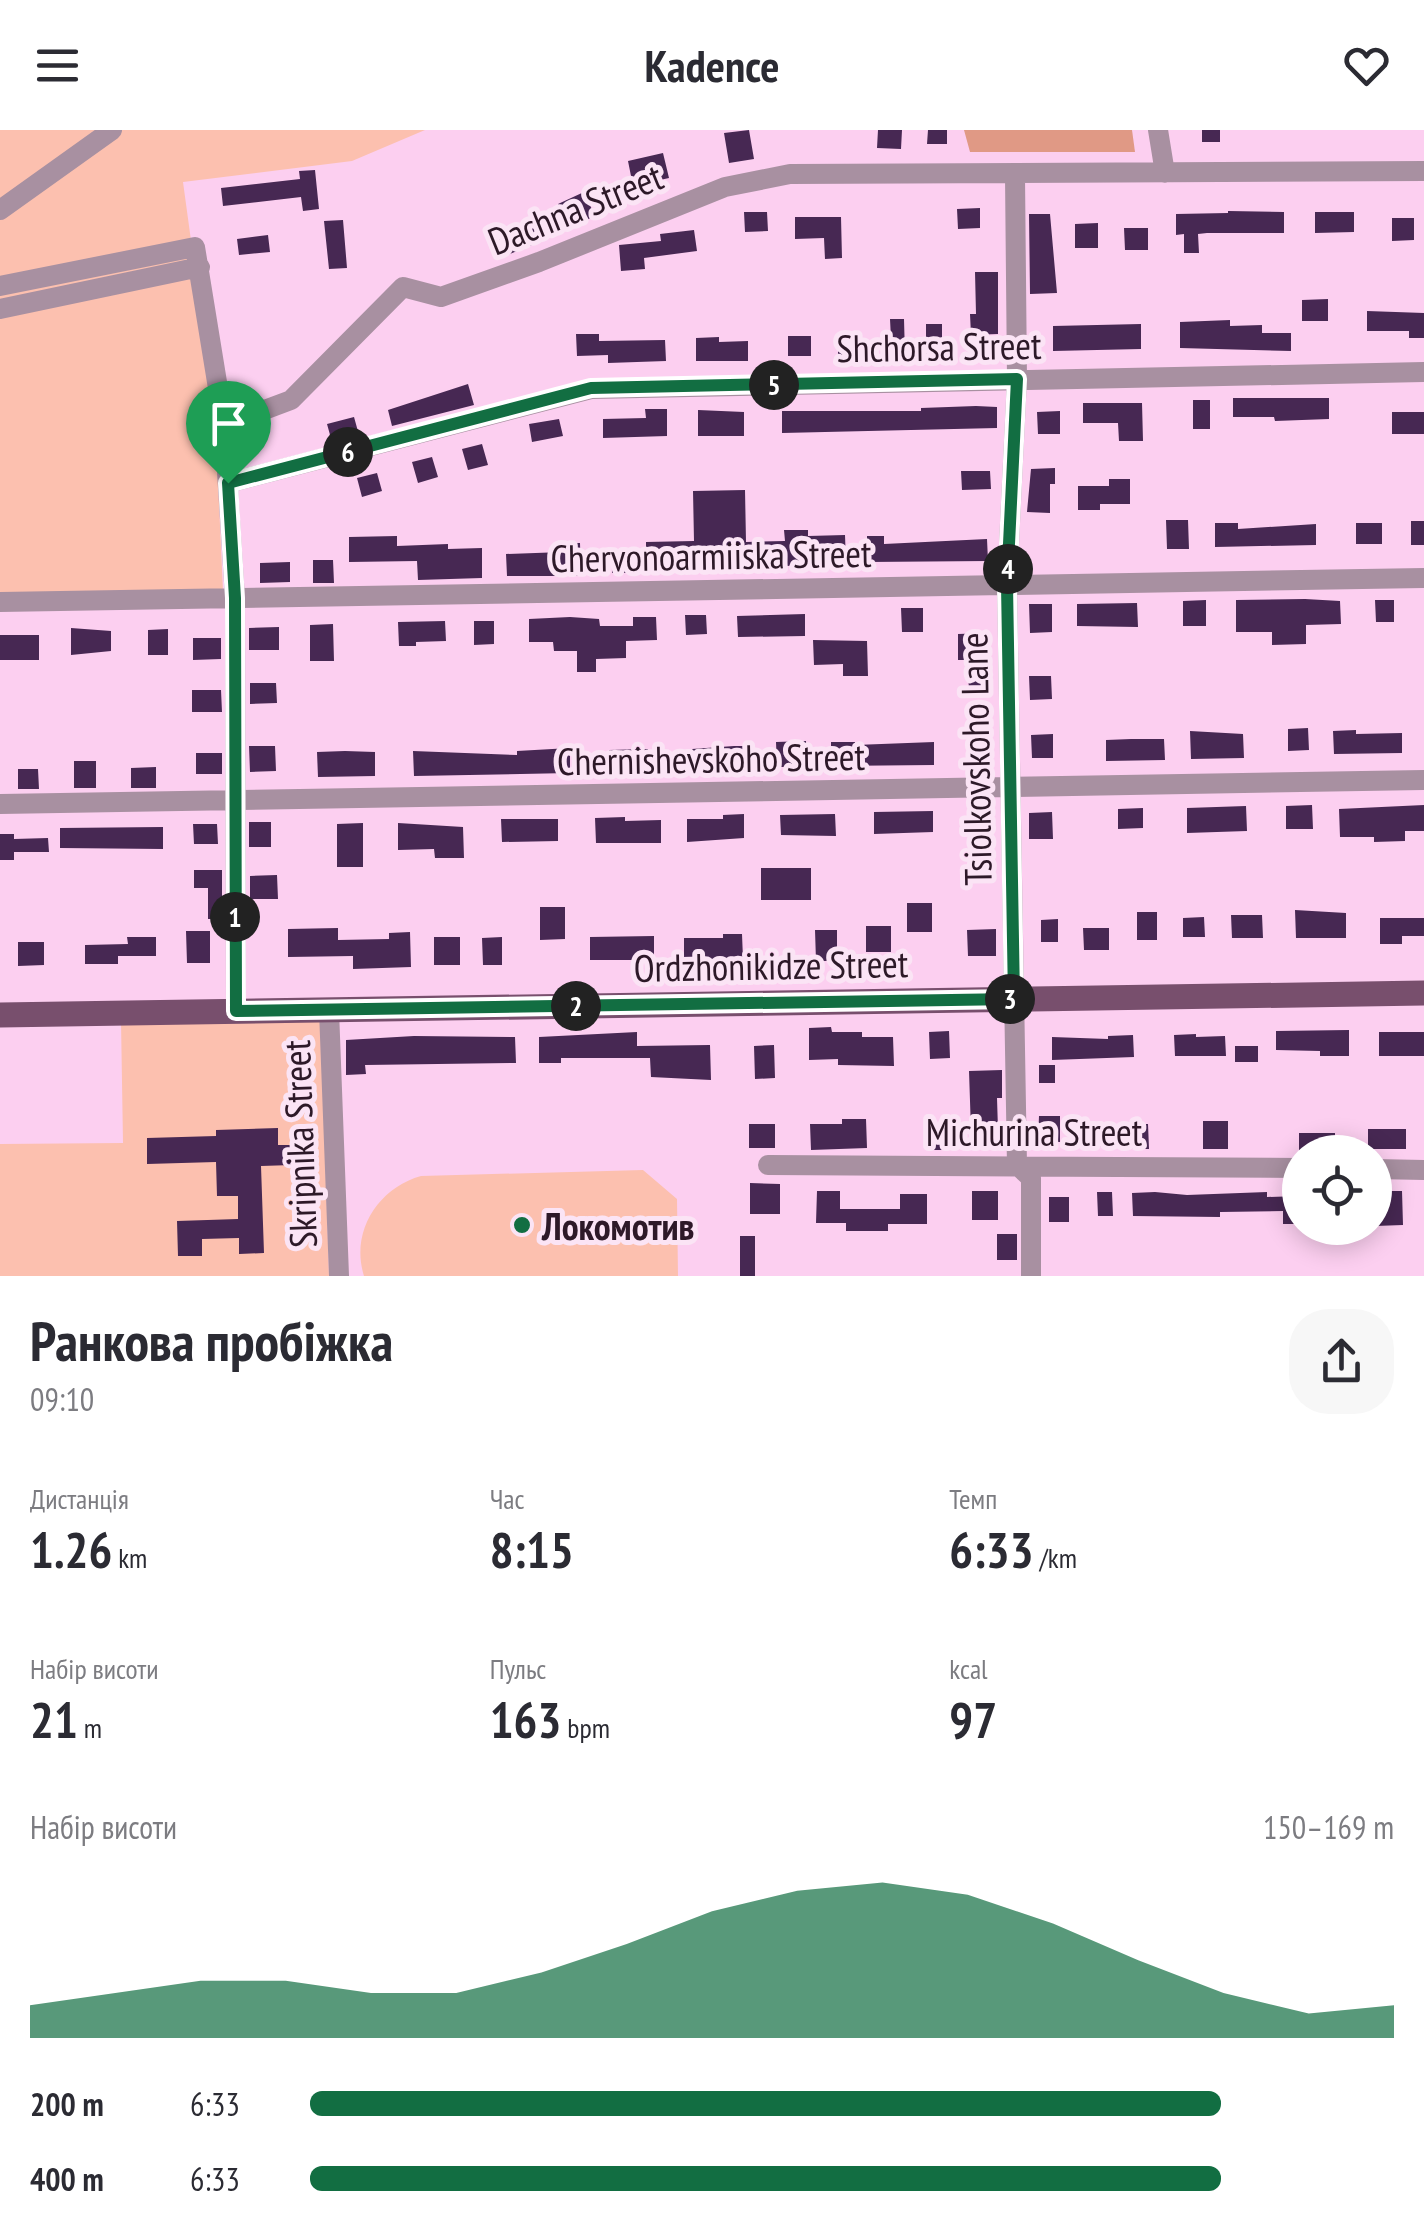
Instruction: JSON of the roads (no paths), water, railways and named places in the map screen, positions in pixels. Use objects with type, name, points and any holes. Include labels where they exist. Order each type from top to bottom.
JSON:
[{"type":"main road","name":"Ordzhonikidze Street","points":[[0,1014],[1424,993]]},
{"type":"street","points":[[0,210],[112,130]]},
{"type":"street","points":[[1158,130],[1165,173]]},
{"type":"street","name":"Dachna Street","points":[[224,425],[292,400],[402,286],[441,298],[687,201],[756,178],[822,174],[1424,171]]},
{"type":"street","name":"Tsiolkovskoho Lane","points":[[1015,176],[1017,379],[1007,585],[1017,1165],[1031,1178],[1031,1276]]},
{"type":"street","points":[[198,257],[224,425],[235,598],[236,1011]]},
{"type":"street","points":[[0,286],[198,257]]},
{"type":"street","points":[[0,309],[198,257]]},
{"type":"street","name":"Shchorsa Street","points":[[228,483],[591,388],[1424,372]]},
{"type":"street","name":"Chervonoarmiiska Street","points":[[0,602],[1424,578]]},
{"type":"street","name":"Chernishevskoho Street","points":[[0,804],[1424,780]]},
{"type":"street","name":"Skripnika Street","points":[[329,1010],[338,1276]]},
{"type":"street","name":"Michurina Street","points":[[768,1165],[1282,1168]]},
{"type":"street","points":[[1392,1170],[1424,1170]]},
{"type":"place","name":"Локомотив","points":[[522,1225]]}]
